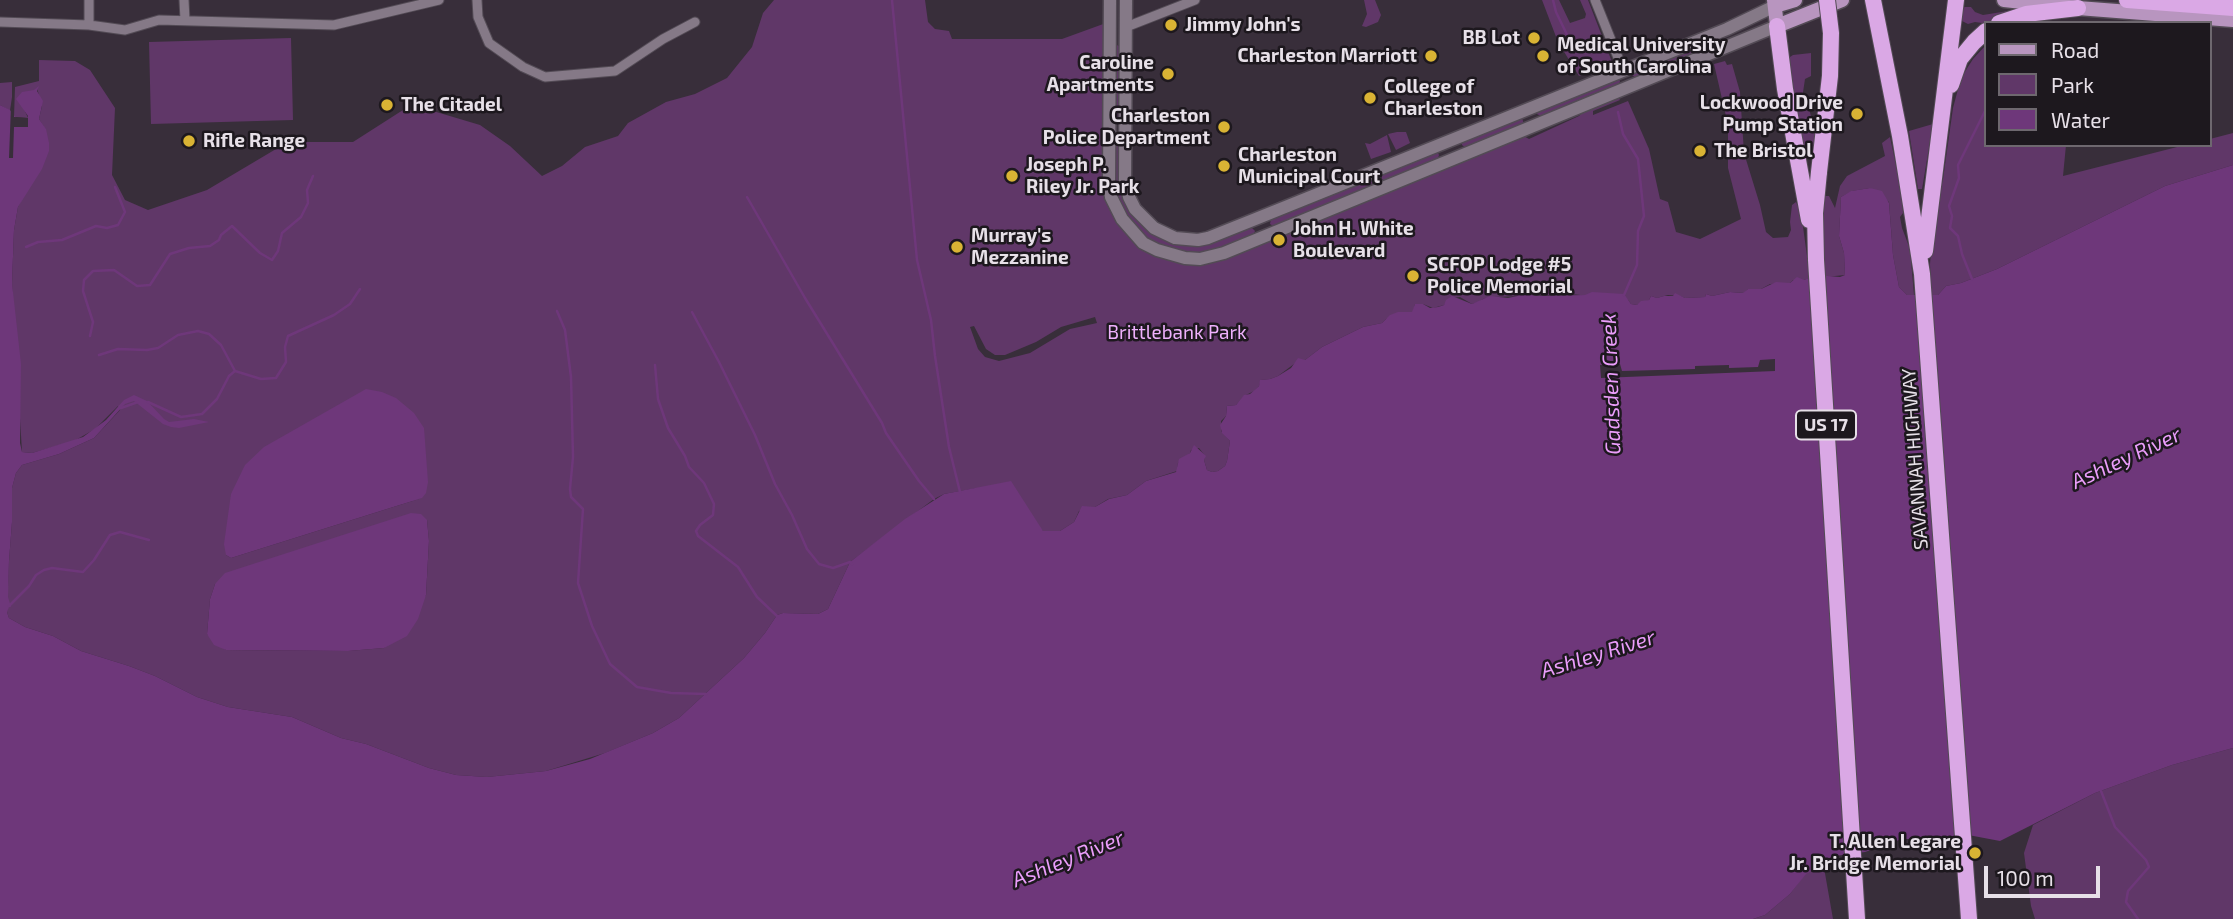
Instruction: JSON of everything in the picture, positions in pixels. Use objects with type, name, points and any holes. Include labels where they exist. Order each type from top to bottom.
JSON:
[{"type":"highway","name":"US 17","points":[[1828,0],[1831,33],[1830,76],[1815,213],[1816,260],[1857,919]]},
{"type":"highway","name":"SAVANNAH HIGHWAY","points":[[1872,0],[1900,135],[1922,277],[1969,919]]},
{"type":"highway","points":[[1922,277],[1956,0]]},
{"type":"highway","points":[[2127,0],[2233,8]]},
{"type":"highway","points":[[2005,21],[2026,14],[2078,8]]},
{"type":"highway","points":[[1777,26],[1785,89],[1816,260]]},
{"type":"highway","points":[[1942,121],[1955,69],[1967,50],[1984,33]]},
{"type":"main road","points":[[1110,0],[1111,197],[1122,219],[1143,243],[1171,255],[1200,258],[1216,256],[1266,236],[1842,0]]},
{"type":"main road","points":[[1126,0],[1125,179],[1129,197],[1135,209],[1154,228],[1175,237],[1198,240],[1209,238],[1727,29],[1774,3],[1795,0]]},
{"type":"main road","points":[[2004,0],[2233,20]]},
{"type":"main road","points":[[1774,3],[1777,26]]},
{"type":"main road","points":[[1110,40],[1126,29]]},
{"type":"main road","points":[[1727,29],[1732,44]]},
{"type":"main road","points":[[1623,70],[1629,87]]},
{"type":"main road","points":[[1527,109],[1533,127]]},
{"type":"main road","points":[[1110,133],[1125,134]]},
{"type":"main road","points":[[1446,142],[1453,159]]},
{"type":"main road","points":[[1372,172],[1380,189]]},
{"type":"main road","points":[[1258,218],[1266,236]]},
{"type":"street","points":[[89,0],[89,26]]},
{"type":"street","points":[[184,0],[185,20]]},
{"type":"street","points":[[0,22],[125,30],[159,20],[334,25],[439,0]]},
{"type":"street","points":[[477,0],[478,17],[489,43],[523,67],[545,77],[615,71],[663,39],[695,22]]},
{"type":"street","points":[[1126,29],[1195,0]]},
{"type":"street","points":[[1595,0],[1623,70]]},
{"type":"green space","name":"Brittlebank Park","points":[[774,0],[925,0],[928,22],[935,29],[949,31],[952,39],[1062,39],[1106,23],[1105,183],[1125,229],[1192,262],[1522,135],[1529,139],[1579,116],[1585,110],[1618,97],[1620,100],[1593,111],[1593,115],[1628,101],[1649,149],[1660,199],[1668,202],[1676,232],[1700,239],[1741,219],[1728,168],[1728,125],[1714,64],[1725,61],[1727,65],[1732,64],[1740,92],[1744,153],[1766,232],[1773,238],[1788,237],[1791,230],[1792,205],[1796,202],[1801,212],[1810,278],[1770,284],[1761,289],[1748,289],[1744,293],[1730,292],[1712,296],[1706,294],[1705,297],[1685,298],[1651,296],[1649,300],[1637,305],[1628,300],[1571,294],[1494,297],[1472,304],[1460,297],[1450,298],[1444,305],[1433,308],[1415,304],[1413,312],[1401,313],[1382,323],[1363,327],[1322,347],[1278,376],[1261,380],[1254,391],[1244,396],[1236,405],[1227,406],[1226,416],[1221,421],[1221,431],[1230,441],[1225,466],[1218,471],[1207,470],[1205,456],[1199,448],[1191,450],[1178,463],[1177,471],[1146,481],[1127,495],[1108,499],[1095,507],[1079,511],[1074,522],[1060,531],[1043,531],[977,488],[944,494],[934,499],[850,562],[828,609],[818,614],[777,615],[744,658],[679,718],[653,733],[605,753],[546,771],[487,777],[456,775],[429,768],[366,744],[341,738],[292,717],[228,707],[197,697],[155,676],[81,651],[9,618],[7,612],[12,488],[16,473],[22,465],[59,454],[94,438],[120,410],[118,406],[95,429],[74,441],[32,453],[22,452],[12,283],[14,230],[18,207],[46,130],[39,119],[42,106],[37,88],[24,109],[28,118],[14,117],[15,87],[39,81],[39,60],[75,61],[90,70],[115,108],[112,175],[125,200],[148,210],[207,190],[276,149],[300,142],[353,142],[403,110],[433,111],[480,125],[510,146],[542,176],[562,166],[585,147],[618,136],[628,123],[666,102],[695,94],[727,78],[752,47],[763,13]],"holes":[[[1095,317],[1097,323],[1070,329],[1030,353],[999,361],[985,357],[978,349],[970,327],[974,326],[986,349],[995,355],[1005,355],[1036,342],[1061,327]],[[422,498],[231,558],[226,555]],[[427,520],[429,541],[426,595],[384,648],[348,651],[226,650],[207,634],[210,599],[215,584]]]},
{"type":"green space","points":[[1364,0],[1375,0],[1381,15],[1378,22],[1366,27],[1362,26],[1367,14]]},
{"type":"green space","points":[[1542,0],[1559,0],[1570,23],[1585,18],[1580,0],[1588,0],[1612,62],[1579,76],[1558,42]]},
{"type":"green space","points":[[1971,7],[1983,15],[2014,10],[1995,21],[1984,21],[1984,28],[1961,46],[1982,23],[1968,24],[1962,21],[1957,30],[1962,8]]},
{"type":"green space","points":[[1718,36],[1722,38],[1722,42],[1635,77],[1630,74]]},
{"type":"green space","points":[[291,38],[293,120],[151,124],[149,42]]},
{"type":"green space","points":[[1114,46],[1120,47],[1119,125]]},
{"type":"green space","points":[[1984,47],[1984,147],[2066,147],[2063,176],[2177,147],[2212,147],[2212,138],[2233,133],[2233,165],[2165,186],[1997,269],[1946,286],[1938,295],[1931,295],[1930,264],[1934,214],[1943,179],[1953,108],[1961,78]]},
{"type":"green space","points":[[1811,53],[1811,76],[1805,79],[1802,99],[1808,104],[1815,133],[1827,158],[1806,159],[1808,174],[1787,59],[1793,55]]},
{"type":"green space","points":[[1619,78],[1618,84],[1569,104],[1545,118],[1537,114],[1538,110]]},
{"type":"green space","points":[[12,82],[10,111],[0,105],[0,83]]},
{"type":"green space","points":[[1522,118],[1524,124],[1466,148],[1462,145],[1461,141]]},
{"type":"green space","points":[[1933,124],[1922,189],[1918,189],[1909,131]]},
{"type":"green space","points":[[1406,132],[1410,143],[1396,150],[1388,134]]},
{"type":"green space","points":[[1387,135],[1391,152],[1371,159],[1365,143],[1370,144]]},
{"type":"green space","points":[[1890,137],[1902,194],[1903,213],[1900,217],[1910,249],[1914,295],[1907,295],[1899,287],[1893,255],[1889,202],[1870,188],[1852,191],[1841,197],[1839,236],[1844,253],[1845,275],[1825,277],[1822,248],[1823,196],[1829,196],[1835,208],[1840,186],[1847,176],[1885,156],[1882,143]]},
{"type":"green space","points":[[1117,139],[1120,140],[1124,193],[1170,241],[1251,227],[1255,231],[1253,235],[1215,252],[1186,254],[1149,242],[1124,217],[1114,187],[1114,144]]},
{"type":"green space","points":[[1437,151],[1437,161],[1385,181],[1382,179],[1382,174]]},
{"type":"green space","points":[[1369,180],[1372,182],[1371,186],[1275,227],[1270,224],[1271,219]]},
{"type":"green space","points":[[2233,748],[2233,919],[2035,919],[2024,853],[2033,825],[2095,793],[2172,765]]},
{"type":"green space","points":[[1823,862],[1833,919],[1753,919],[1765,915],[1790,894],[1805,874]]},
{"type":"water","name":"Ashley River","points":[[39,86],[37,91],[43,101],[39,119],[46,129],[49,151],[42,169],[18,207],[14,230],[12,283],[21,364],[22,452],[32,453],[83,437],[106,420],[124,400],[134,395],[147,401],[169,422],[194,419],[209,422],[171,427],[163,424],[134,401],[125,404],[94,438],[59,454],[22,465],[16,473],[12,488],[8,597],[11,607],[7,612],[9,618],[81,651],[155,676],[197,697],[228,707],[292,717],[341,738],[366,744],[429,768],[456,775],[487,777],[546,771],[590,759],[653,733],[679,718],[744,658],[777,615],[818,614],[828,609],[850,562],[905,519],[944,494],[1011,481],[1043,531],[1060,531],[1074,522],[1082,506],[1095,507],[1109,499],[1127,495],[1146,481],[1176,472],[1179,459],[1190,453],[1194,445],[1206,456],[1204,460],[1207,470],[1218,471],[1227,461],[1230,441],[1222,433],[1220,425],[1226,416],[1227,406],[1236,405],[1244,395],[1250,394],[1259,386],[1260,380],[1278,376],[1291,368],[1298,358],[1305,360],[1322,347],[1363,327],[1382,323],[1390,315],[1412,312],[1415,304],[1438,307],[1444,305],[1452,296],[1472,304],[1490,296],[1508,298],[1527,294],[1585,295],[1592,292],[1624,294],[1631,304],[1637,305],[1641,301],[1649,300],[1651,296],[1673,296],[1675,293],[1685,298],[1705,297],[1706,294],[1712,296],[1730,292],[1743,293],[1748,289],[1761,289],[1776,282],[1790,283],[1797,277],[1804,280],[1816,275],[1840,277],[1845,275],[1844,253],[1839,236],[1841,197],[1851,191],[1870,188],[1882,191],[1889,203],[1893,255],[1899,287],[1907,295],[1938,295],[1946,286],[1997,269],[2165,186],[2233,165],[2233,748],[2172,765],[2095,793],[2000,841],[1963,834],[1941,839],[1902,839],[1865,852],[1835,856],[1806,874],[1790,894],[1765,915],[1753,919],[0,919],[0,105],[10,110],[16,118],[27,121],[28,116],[16,99],[22,92],[34,90]]},
{"type":"water","points":[[366,389],[396,398],[414,413],[424,428],[428,482],[422,498],[231,558],[226,555],[224,544],[231,494],[245,465],[264,447]]},
{"type":"water","points":[[411,513],[421,514],[427,520],[429,541],[426,595],[418,619],[407,636],[384,648],[348,651],[226,650],[214,645],[207,634],[210,599],[215,584],[225,573]]},
{"type":"pier","points":[[11,106],[14,117],[28,118],[28,127],[14,127],[13,158],[9,158]]},
{"type":"pier","points":[[1775,359],[1775,371],[1601,378],[1600,365],[1620,364],[1622,371],[1729,365],[1729,368],[1758,367],[1760,360]]},
{"type":"waterway","points":[[892,0],[917,260],[931,320],[949,447],[960,492]]},
{"type":"waterway","name":"Gadsden Creek","points":[[1553,0],[1572,45],[1603,47]]},
{"type":"waterway","name":"Gadsden Creek","points":[[1618,112],[1623,134],[1638,159],[1644,216],[1638,231],[1637,265],[1624,295]]},
{"type":"waterway","points":[[1972,279],[1958,236],[1950,228],[1952,216],[1949,206],[1959,178],[1958,165],[1984,113]]},
{"type":"waterway","points":[[90,336],[93,322],[83,291],[84,280],[93,271],[114,270],[137,286],[150,285],[170,254],[189,248],[210,246],[232,226],[260,253],[272,260],[278,251],[282,233],[301,217],[308,203],[307,190],[313,176]]},
{"type":"waterway","points":[[26,247],[38,242],[62,240],[96,226],[107,228],[118,225],[125,212],[115,187]]},
{"type":"waterway","points":[[747,197],[886,433],[934,499]]},
{"type":"waterway","points":[[235,371],[261,379],[276,378],[286,362],[285,347],[288,336],[334,315],[350,304],[360,289]]},
{"type":"waterway","points":[[557,311],[565,330],[571,377],[571,497],[583,509],[578,583],[592,626],[610,664],[637,687],[671,693],[706,694]]},
{"type":"waterway","points":[[692,312],[755,435],[775,484],[807,549],[819,564],[833,568],[850,562],[852,564]]},
{"type":"waterway","points":[[99,355],[118,349],[158,348],[178,335],[198,331],[209,334],[221,345],[235,371]]},
{"type":"waterway","points":[[655,365],[658,399],[668,428],[689,467],[704,483],[714,504],[713,515],[700,525],[696,531],[698,536],[738,567],[757,597],[777,616]]},
{"type":"waterway","points":[[148,402],[181,417],[202,414],[217,399],[229,376],[235,371]]},
{"type":"waterway","points":[[121,408],[138,402]]},
{"type":"waterway","points":[[9,606],[36,575],[44,570],[52,568],[83,572],[110,535],[120,532],[149,540]]},
{"type":"waterway","points":[[2101,791],[2115,827],[2146,860],[2149,867],[2128,891],[2126,902],[2138,919]]},
{"type":"place","name":"Jimmy John's","points":[[1171,25]]},
{"type":"place","name":"BB Lot","points":[[1534,38]]},
{"type":"place","name":"Charleston Marriott","points":[[1431,56]]},
{"type":"place","name":"Medical University of South Carolina","points":[[1543,56]]},
{"type":"place","name":"Caroline Apartments","points":[[1168,74]]},
{"type":"place","name":"College of Charleston","points":[[1370,98]]},
{"type":"place","name":"The Citadel","points":[[387,105]]},
{"type":"place","name":"Lockwood Drive Pump Station","points":[[1857,114]]},
{"type":"place","name":"Charleston Police Department","points":[[1224,127]]},
{"type":"place","name":"Rifle Range","points":[[189,141]]},
{"type":"place","name":"The Bristol","points":[[1700,151]]},
{"type":"place","name":"Charleston Municipal Court","points":[[1224,166]]},
{"type":"place","name":"Joseph P. Riley Jr. Park","points":[[1012,176]]},
{"type":"place","name":"John H. White Boulevard","points":[[1279,240]]},
{"type":"place","name":"Murray's Mezzanine","points":[[957,247]]},
{"type":"place","name":"SCFOP Lodge #5 Police Memorial","points":[[1413,276]]},
{"type":"place","name":"T. Allen Legare Jr. Bridge Memorial","points":[[1975,853]]}]
